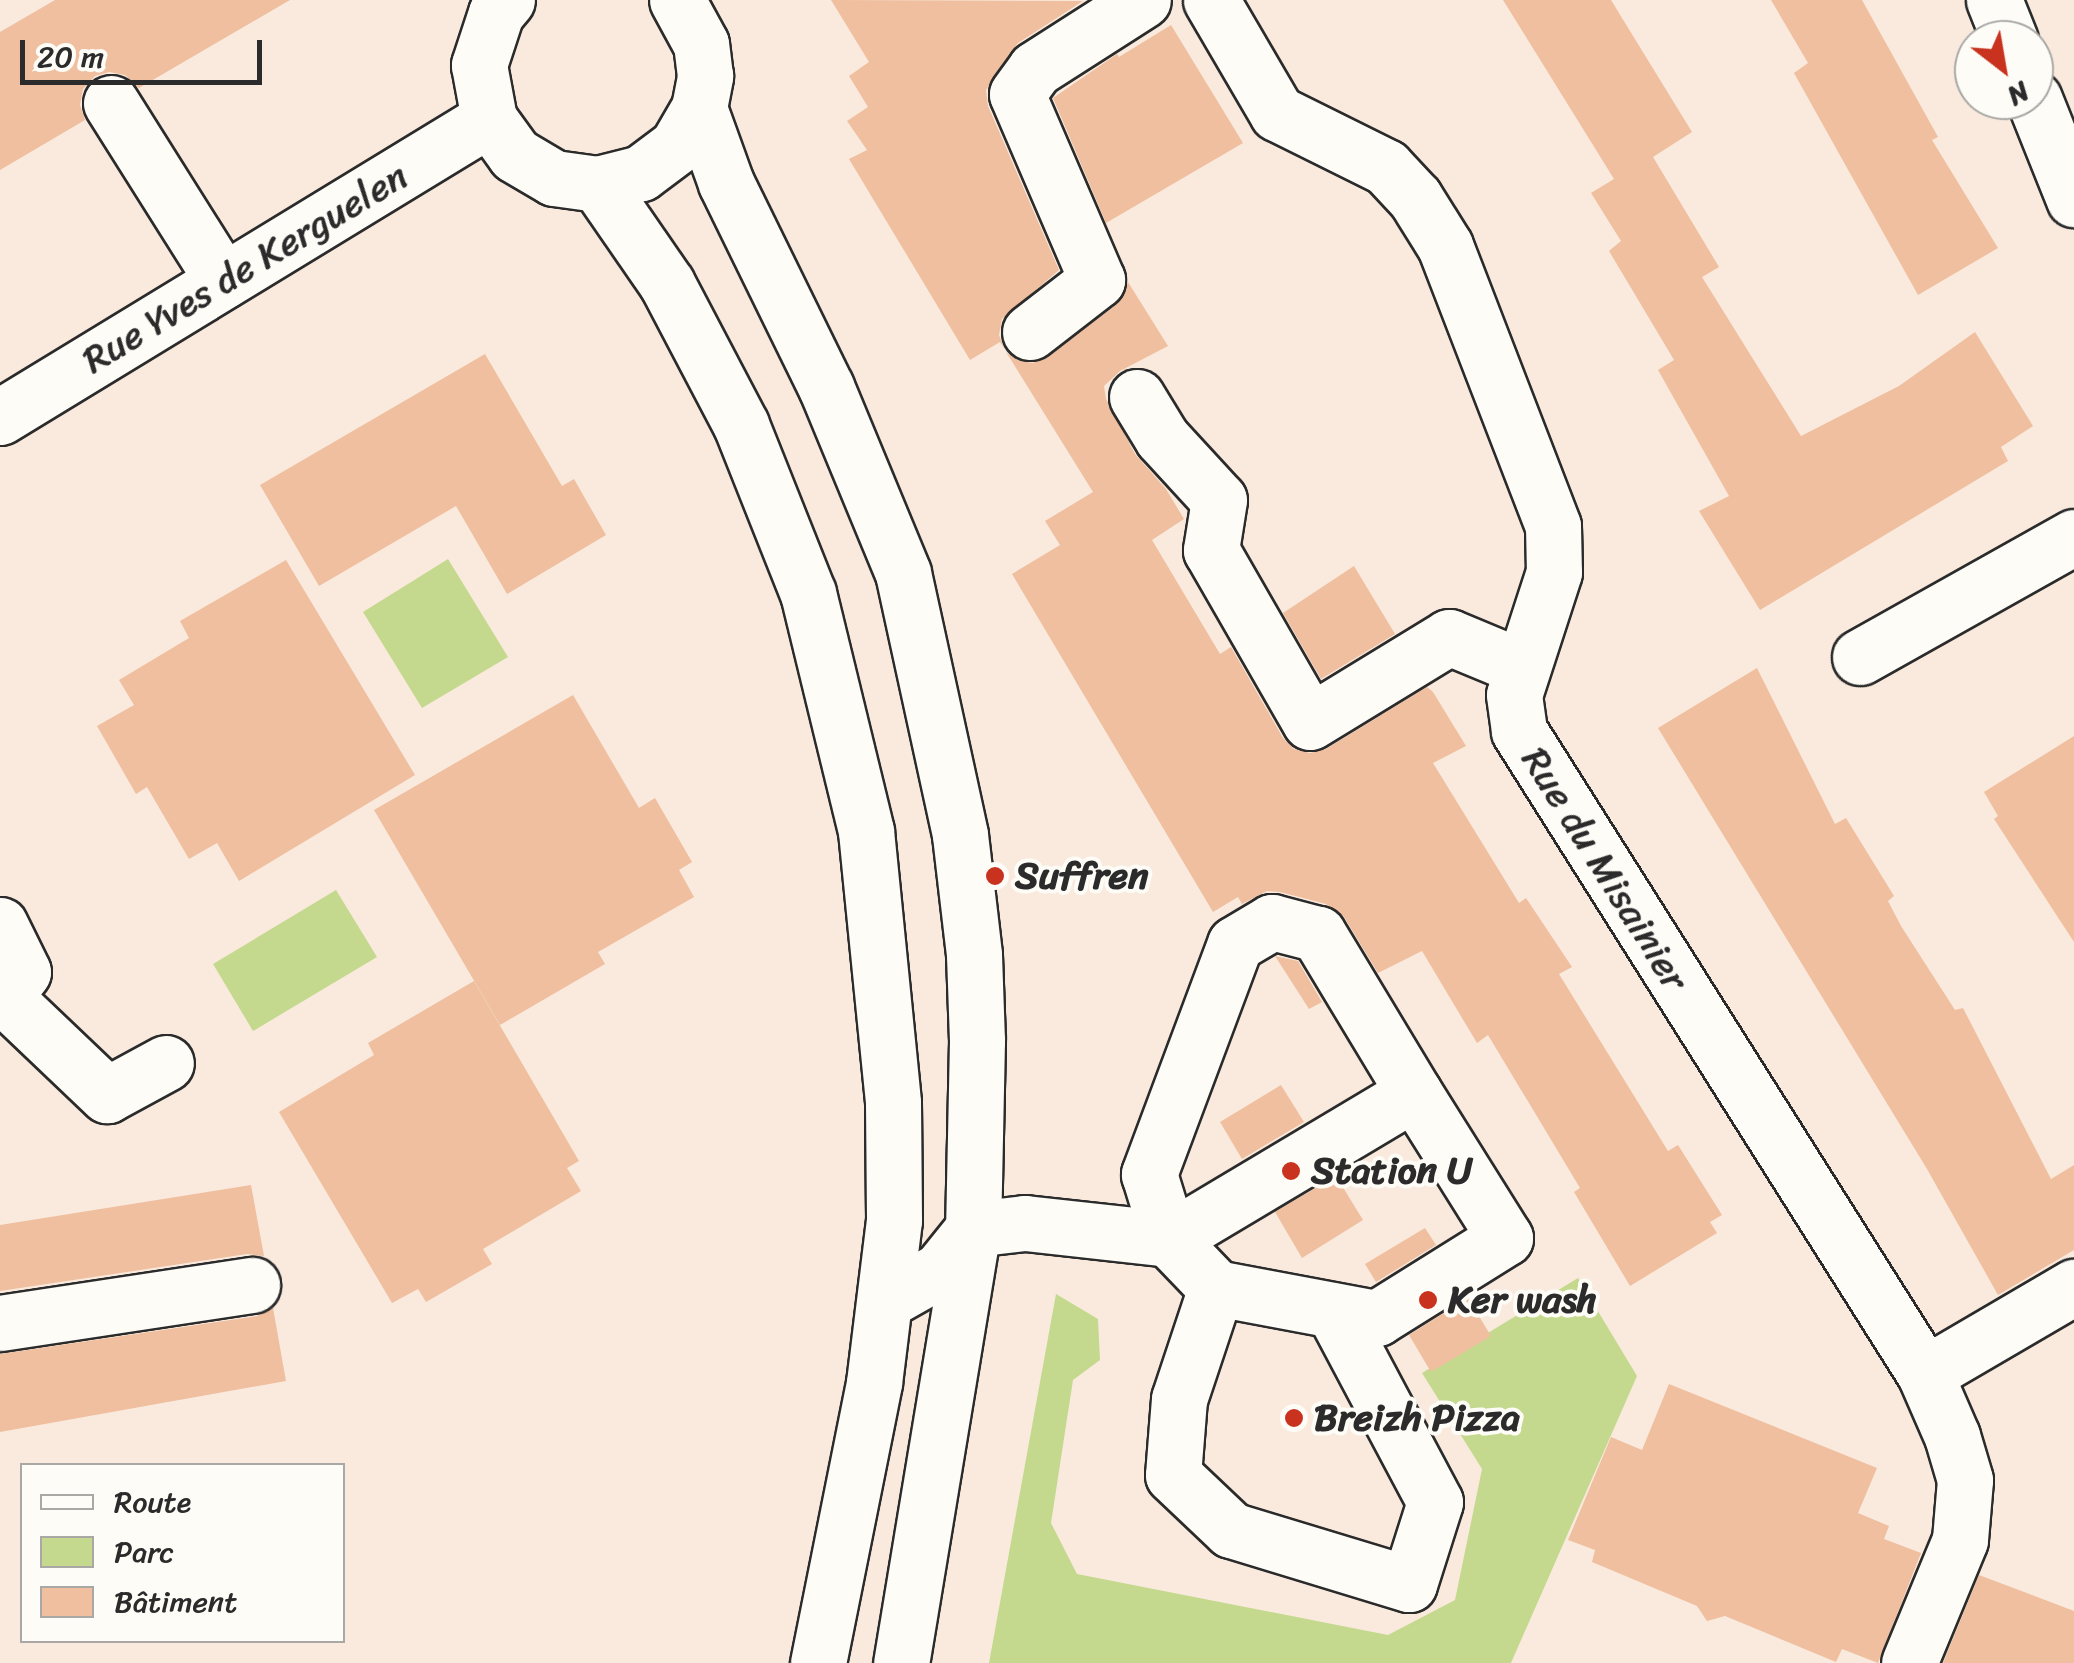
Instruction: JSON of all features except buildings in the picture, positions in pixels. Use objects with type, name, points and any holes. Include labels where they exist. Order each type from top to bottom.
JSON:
[{"type":"street","points":[[1030,332],[1098,280],[1018,94],[1035,69],[1144,0]]},
{"type":"street","name":"Rue du Misainier","points":[[1211,0],[1277,113],[1386,167],[1414,198],[1444,246],[1553,526],[1554,572],[1514,695],[1519,731],[1543,775],[1925,1374],[1952,1436],[1965,1480],[1960,1540],[1909,1663]]},
{"type":"street","points":[[497,4],[480,65],[490,119],[516,155],[554,178],[598,184],[641,173],[677,146],[699,108],[705,76],[695,4]]},
{"type":"street","points":[[111,103],[223,280]]},
{"type":"street","points":[[699,108],[726,183],[826,387],[904,573],[960,835],[974,955],[973,1230],[902,1663]]},
{"type":"street","name":"Rue Yves de Kerguelen","points":[[0,417],[490,119]]},
{"type":"street","points":[[2042,120],[2074,199]]},
{"type":"street","points":[[598,184],[667,284],[741,425],[808,593],[866,831],[894,1134],[894,1220],[886,1300],[818,1663]]},
{"type":"street","points":[[1136,397],[1162,438],[1219,500],[1212,550],[1310,722],[1449,637],[1521,667]]},
{"type":"street","points":[[1860,657],[2074,537]]},
{"type":"street","points":[[1272,922],[1318,934],[1414,1093],[1505,1238],[1377,1318],[1216,1288],[1169,1239],[1149,1174],[1235,944],[1272,922]]},
{"type":"street","points":[[0,925],[23,972],[2,999],[107,1096],[166,1063]]},
{"type":"street","points":[[886,1300],[940,1270],[973,1230],[1025,1223],[1169,1239],[1414,1093]]},
{"type":"street","points":[[894,1134],[950,1192],[973,1230]]},
{"type":"street","points":[[0,1323],[252,1285]]},
{"type":"street","points":[[1925,1374],[2074,1287]]},
{"type":"street","points":[[1216,1288],[1179,1400],[1174,1475],[1231,1530],[1409,1584],[1435,1502],[1334,1310]]},
{"type":"green space","points":[[448,559],[508,657],[422,708],[363,612]]},
{"type":"green space","points":[[336,890],[377,957],[253,1031],[213,964]]},
{"type":"green space","points":[[1578,1278],[1637,1376],[1511,1663],[989,1663],[1056,1294],[1098,1319],[1100,1360],[1073,1380],[1051,1523],[1077,1574],[1388,1635],[1455,1600],[1482,1469],[1422,1373]]},
{"type":"place","name":"Suffren","points":[[995,876]]},
{"type":"place","name":"Station U","points":[[1291,1171]]},
{"type":"place","name":"Ker wash","points":[[1428,1300]]},
{"type":"place","name":"Breizh Pizza","points":[[1294,1418]]}]
